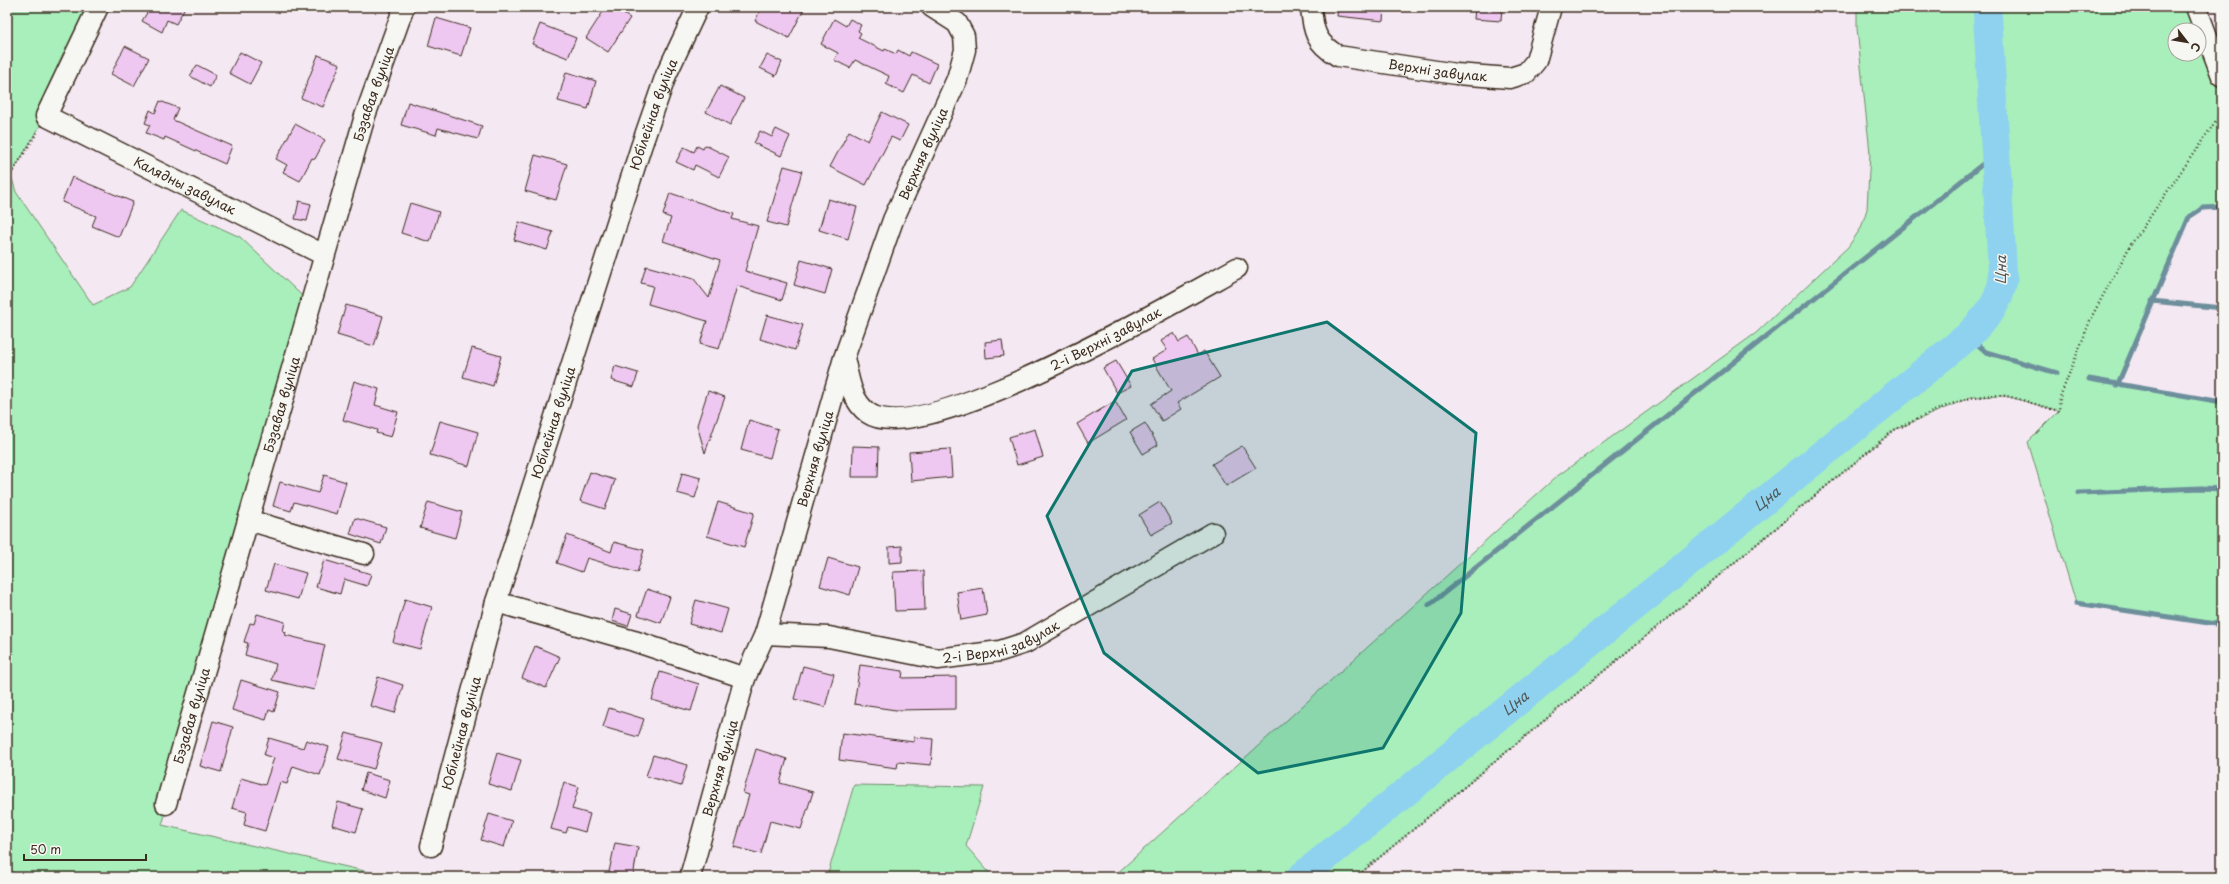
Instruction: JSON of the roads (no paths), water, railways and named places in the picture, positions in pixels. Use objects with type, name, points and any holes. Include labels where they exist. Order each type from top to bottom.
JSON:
[{"type":"street","name":"Калядны завулак","points":[[98,7],[46,116],[324,255]]},
{"type":"street","name":"Бэзавая вуліца","points":[[166,804],[365,116],[404,7]]},
{"type":"street","name":"Юбілейная вуліца","points":[[431,846],[496,602],[641,147],[666,75],[698,7]]},
{"type":"street","name":"Верхняя вуліца","points":[[690,877],[745,678],[765,634],[844,358],[893,220],[957,79],[965,50],[964,36],[957,23],[932,7]]},
{"type":"street","name":"Верхні завулак","points":[[1311,7],[1313,24],[1318,40],[1326,49],[1338,56],[1456,74],[1510,78],[1526,73],[1536,61],[1551,7]]},
{"type":"street","points":[[2196,7],[2222,76]]},
{"type":"street","name":"2-і Верхні завулак","points":[[844,358],[850,386],[857,401],[869,413],[883,418],[916,417],[968,402],[1063,362],[1237,268]]},
{"type":"street","points":[[248,520],[364,554]]},
{"type":"street","name":"2-і Верхні завулак","points":[[765,634],[829,637],[938,659],[1000,651],[1025,643],[1213,533]]},
{"type":"street","points":[[496,602],[634,641],[745,678]]},
{"type":"waterway","name":"Цна","points":[[1301,877],[1968,336],[1986,317],[1998,297],[2003,280],[1987,7]]},
{"type":"waterway","points":[[1429,605],[1994,155]]},
{"type":"waterway","points":[[2117,386],[2189,217],[2203,208],[2222,207]]},
{"type":"waterway","points":[[2152,301],[2222,308]]},
{"type":"waterway","points":[[1968,336],[1986,352],[2057,373]]},
{"type":"waterway","points":[[2089,379],[2222,402]]},
{"type":"waterway","points":[[2079,493],[2201,488],[2222,489]]},
{"type":"waterway","points":[[2076,603],[2222,625]]}]
